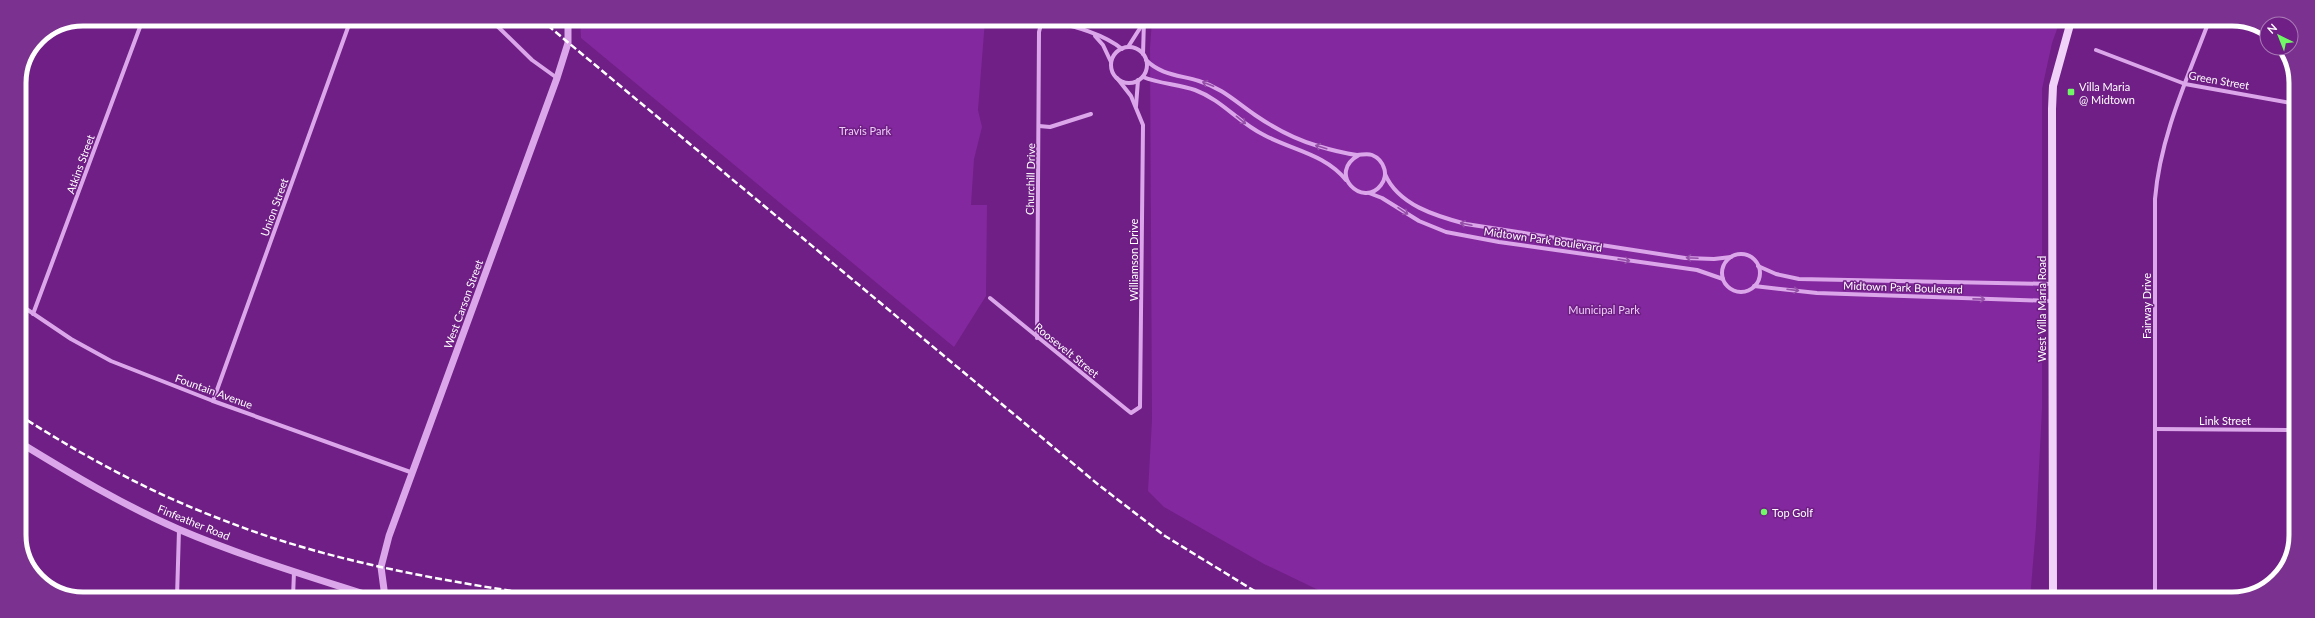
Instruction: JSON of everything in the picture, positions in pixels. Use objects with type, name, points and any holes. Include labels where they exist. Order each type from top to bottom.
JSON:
[{"type":"main road","name":"West Villa Maria Road","points":[[2053,592],[2052,86],[2070,26]]},
{"type":"street","name":"Atkins Street","points":[[34,314],[140,26]]},
{"type":"street","name":"Union Street","points":[[213,401],[348,26]]},
{"type":"street","points":[[497,26],[532,60],[557,78]]},
{"type":"street","name":"West Carson Street","points":[[384,592],[381,567],[384,554],[557,78],[568,42],[568,26]]},
{"type":"street","name":"Churchill Drive","points":[[1037,338],[1040,126],[1039,32],[1040,26]]},
{"type":"street","points":[[1067,26],[1116,43],[1122,49]]},
{"type":"street","points":[[1128,47],[1141,26]]},
{"type":"street","points":[[1143,54],[1144,26]]},
{"type":"street","name":"Fairway Drive","points":[[2155,592],[2157,180],[2171,123],[2207,26]]},
{"type":"street","points":[[1093,34],[1103,45],[1111,62],[1111,68],[1117,78],[1127,83],[1138,80],[1143,77],[1147,66],[1143,54],[1139,50],[1128,47],[1117,52],[1111,62]]},
{"type":"street","name":"Green Street","points":[[2096,50],[2186,84],[2289,103]]},
{"type":"street","points":[[1143,77],[1153,81],[1195,90],[1214,99],[1265,136],[1334,166],[1356,191],[1369,193],[1380,186],[1385,174],[1384,168],[1377,158],[1365,154],[1359,155],[1339,152],[1294,136],[1269,125],[1228,93],[1199,81],[1163,72],[1146,60]]},
{"type":"street","name":"Williamson Drive","points":[[1117,78],[1136,106],[1143,125],[1142,384],[1140,407],[1134,412]]},
{"type":"street","name":"Williamson Drive","points":[[1136,106],[1138,80]]},
{"type":"street","points":[[1040,126],[1050,127],[1091,114]]},
{"type":"street","points":[[1347,181],[1346,168],[1349,162],[1359,155]]},
{"type":"street","name":"Midtown Park Boulevard","points":[[1385,174],[1390,185],[1398,194],[1431,213],[1466,224],[1578,240],[1686,258],[1714,259],[1731,257]]},
{"type":"street","name":"Midtown Park Boulevard","points":[[1369,193],[1382,198],[1419,221],[1446,232],[1499,242],[1697,270],[1723,279]]},
{"type":"street","points":[[1744,255],[1754,259],[1758,266],[1759,277],[1754,286],[1749,290],[1737,291],[1726,285],[1723,279],[1723,267],[1731,257],[1744,255]]},
{"type":"street","name":"Midtown Park Boulevard","points":[[1758,266],[1776,274],[1799,279],[2052,284]]},
{"type":"street","name":"Midtown Park Boulevard","points":[[1754,286],[1817,293],[2052,301]]},
{"type":"street","name":"Roosevelt Street","points":[[990,298],[1126,410],[1130,413],[1134,412]]},
{"type":"street","name":"Fountain Avenue","points":[[26,309],[71,339],[111,361],[213,401],[413,473]]},
{"type":"street","name":"Link Street","points":[[2155,429],[2289,430]]},
{"type":"street","name":"Finfeather Road","points":[[26,446],[80,480],[179,530],[294,572],[357,592]]},
{"type":"street","points":[[177,592],[179,530]]},
{"type":"street","points":[[293,592],[294,572]]},
{"type":"green space","name":"Travis Park","points":[[580,26],[985,26],[978,110],[982,127],[974,159],[971,205],[987,205],[986,296],[954,347],[581,38]]},
{"type":"green space","name":"Municipal Park","points":[[1152,26],[2058,26],[2052,43],[2042,89],[2042,409],[2036,527],[2031,592],[1322,592],[1264,564],[1164,507],[1148,491],[1152,420],[1150,48]]},
{"type":"railway","points":[[548,26],[1100,486],[1165,536],[1256,592]]},
{"type":"railway","points":[[26,419],[68,445],[144,486],[223,520],[262,534],[302,547],[385,568],[520,592]]},
{"type":"place","name":"Villa Maria @ Midtown","points":[[2071,92]]},
{"type":"place","name":"Top Golf","points":[[1764,512]]}]
